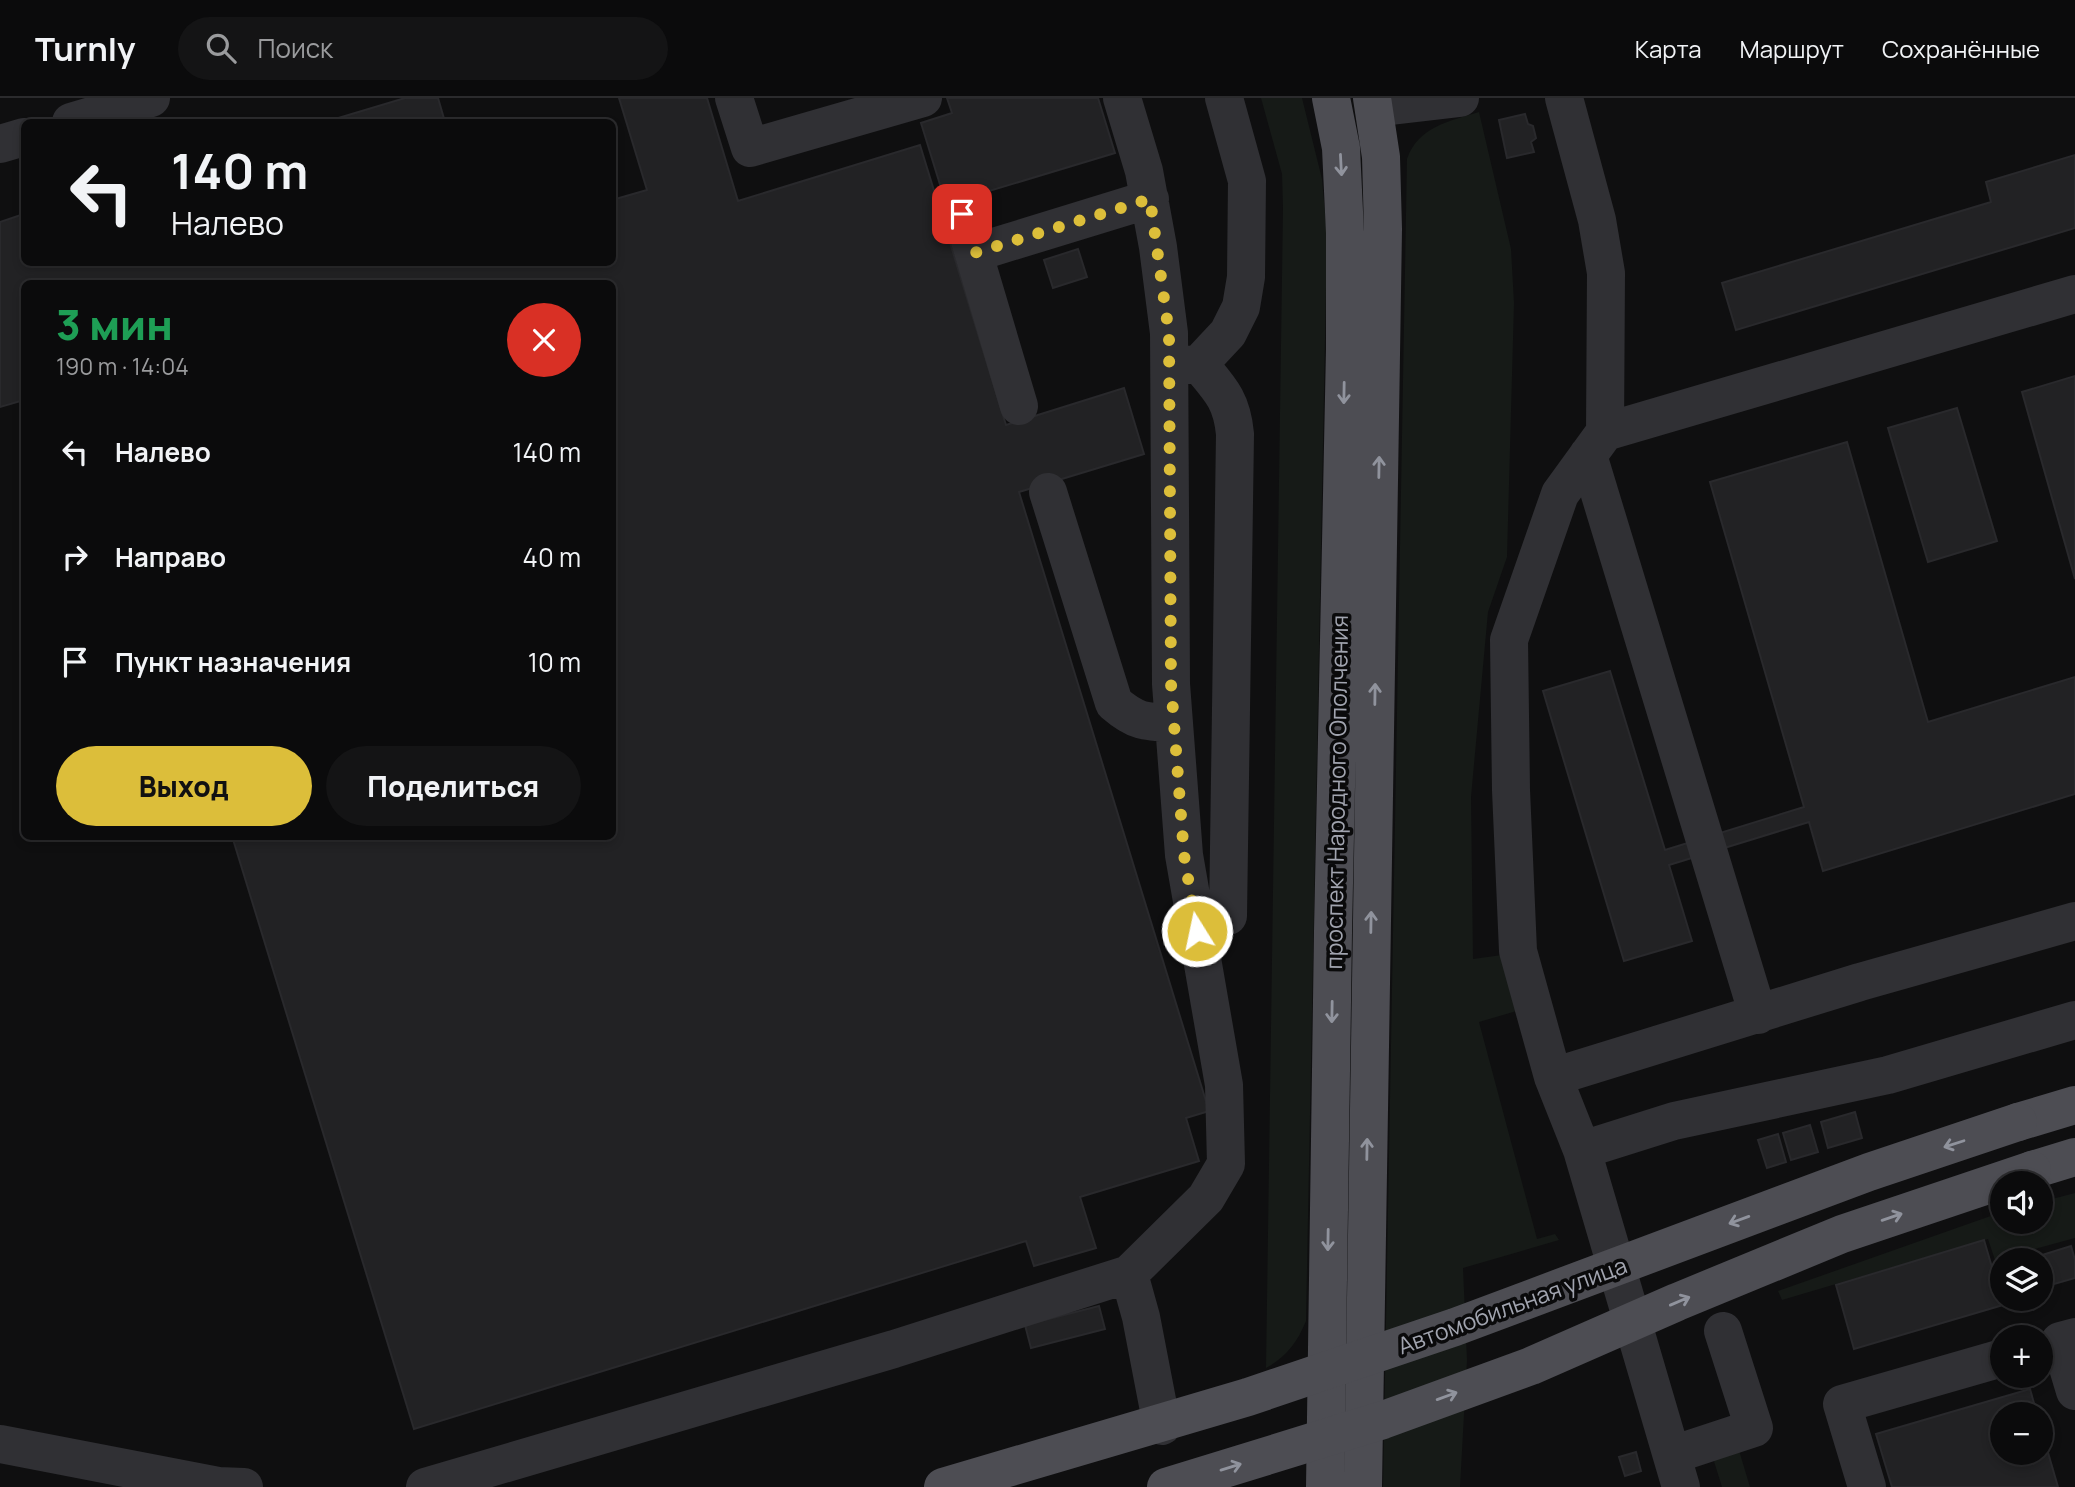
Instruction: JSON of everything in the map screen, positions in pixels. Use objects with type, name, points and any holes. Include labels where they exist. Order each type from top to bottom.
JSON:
[{"type":"main road","name":"проспект Народного Ополчения","points":[[1325,1487],[1345,349],[1345,233],[1341,160],[1331,98]]},
{"type":"main road","name":"проспект Народного Ополчения","points":[[1363,1487],[1383,229],[1381,157],[1373,103]]},
{"type":"main road","name":"Автомобильная улица","points":[[943,1487],[1248,1397],[1455,1328],[1870,1172],[2075,1105]]},
{"type":"main road","points":[[1166,1487],[1383,1420],[1531,1366],[1842,1234],[2075,1157]]},
{"type":"street","points":[[81,119],[151,98]]},
{"type":"street","points":[[734,98],[750,148],[923,98]]},
{"type":"street","points":[[1122,98],[1150,199],[1169,334],[1184,365],[1229,403],[1236,434],[1228,916]]},
{"type":"street","points":[[1184,365],[1228,333],[1241,307],[1246,276],[1247,181],[1224,98]]},
{"type":"street","points":[[1373,103],[1460,98]]},
{"type":"street","points":[[1564,98],[1597,220],[1606,273],[1597,443],[1758,1015]]},
{"type":"street","points":[[0,144],[21,138]]},
{"type":"street","points":[[974,253],[1150,199]]},
{"type":"street","points":[[962,214],[1019,406]]},
{"type":"street","points":[[1723,1331],[1754,1428],[1676,1478],[1600,1210],[1582,1150],[1553,1077],[1518,951],[1511,790],[1509,640],[1560,494],[1597,443],[2075,294]]},
{"type":"street","points":[[425,1487],[894,1349],[1129,1274],[1206,1198],[1226,1164],[1224,1085],[1184,855],[1171,684],[1184,365]]},
{"type":"street","points":[[1048,492],[1114,703],[1130,717],[1151,722],[1174,723]]},
{"type":"street","points":[[1553,1077],[1860,982],[2075,921]]},
{"type":"street","points":[[1582,1150],[1674,1121],[1888,1075],[2075,1020]]},
{"type":"street","points":[[1129,1274],[1141,1317],[1162,1426]]},
{"type":"street","points":[[2058,1342],[2075,1391]]},
{"type":"street","points":[[1867,1487],[1842,1404],[1990,1361]]},
{"type":"street","points":[[962,1487],[1364,1364]]},
{"type":"street","points":[[0,1444],[218,1486],[244,1487]]},
{"type":"shaded area","points":[[1261,98],[1302,98],[1322,179],[1327,236],[1306,1321],[1290,1349],[1266,1368],[1283,208],[1282,174]]},
{"type":"shaded area","points":[[1479,112],[1511,249],[1514,303],[1507,557],[1488,612],[1471,797],[1473,959],[1502,955],[1520,1010],[1479,1022],[1537,1239],[1555,1234],[1559,1240],[1463,1268],[1467,1360],[1460,1487],[1383,1487],[1407,159],[1412,148],[1427,132],[1446,122]]},
{"type":"shaded area","points":[[2075,1193],[2075,1238],[2039,1248],[1991,1248],[1988,1239],[1782,1300],[1778,1291],[1990,1216],[1990,1234],[2053,1234],[2053,1199]]},
{"type":"shaded area","points":[[1738,1447],[1750,1487],[1722,1487],[1712,1455]]},
{"type":"building","points":[[405,98],[438,98],[444,119],[335,119]]},
{"type":"building","points":[[619,98],[707,98],[738,201],[920,145],[1006,425],[1124,388],[1144,454],[1019,492],[1209,1111],[1186,1118],[1199,1161],[1080,1197],[1096,1248],[1034,1266],[1026,1241],[414,1429],[233,840],[616,840],[616,280],[21,280],[21,401],[0,407],[0,222],[21,215],[21,266],[616,266],[616,199],[647,190]]},
{"type":"building","points":[[947,98],[1098,98],[1115,153],[946,204],[921,123],[952,113]]},
{"type":"building","points":[[1525,114],[1528,124],[1533,126],[1536,138],[1531,142],[1534,152],[1507,158],[1499,120]]},
{"type":"building","points":[[2075,155],[2075,228],[1736,330],[1722,283],[1991,202],[1986,182]]},
{"type":"building","points":[[1078,249],[1087,277],[1053,288],[1044,260]]},
{"type":"building","points":[[2075,376],[2075,579],[2022,392]]},
{"type":"building","points":[[1957,408],[1997,541],[1928,562],[1888,428]]},
{"type":"building","points":[[1847,442],[1928,722],[2075,677],[2075,794],[1823,871],[1809,822],[1669,865],[1692,941],[1624,961],[1543,691],[1610,671],[1665,850],[1804,807],[1710,482]]},
{"type":"building","points":[[1855,1112],[1862,1138],[1828,1148],[1821,1122]]},
{"type":"building","points":[[1810,1125],[1818,1152],[1791,1160],[1783,1133]]},
{"type":"building","points":[[1778,1134],[1786,1162],[1767,1168],[1758,1140]]},
{"type":"building","points":[[1984,1240],[1990,1261],[1990,1309],[1854,1349],[1836,1285]]},
{"type":"building","points":[[2071,1246],[2075,1260],[2075,1278],[2053,1284],[2053,1252]]},
{"type":"building","points":[[1099,1306],[1105,1329],[1031,1348],[1025,1325]]},
{"type":"building","points":[[2030,1389],[2034,1402],[1990,1402],[1990,1465],[2052,1465],[2058,1487],[1892,1487],[1876,1434]]},
{"type":"building","points":[[1636,1452],[1641,1471],[1625,1476],[1619,1457]]},
{"type":"route","points":[[962,214],[974,253],[1150,199],[1169,334],[1171,684],[1184,855],[1197,931]]}]
